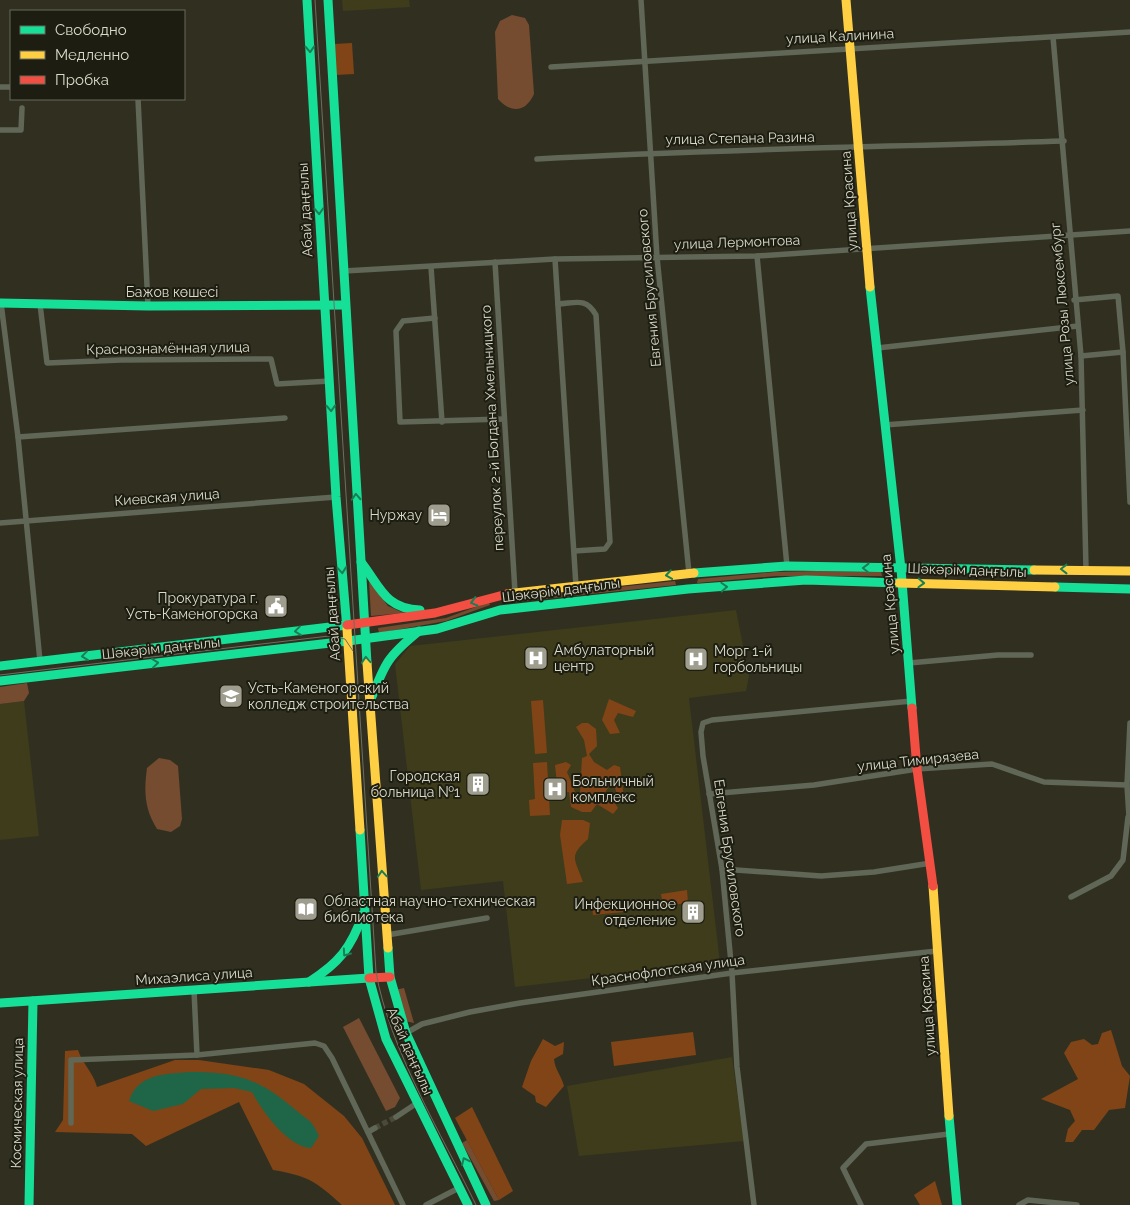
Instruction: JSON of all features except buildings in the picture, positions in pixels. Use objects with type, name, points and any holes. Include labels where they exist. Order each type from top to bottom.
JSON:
[{"type":"main road","name":"Абай даңғылы","points":[[307,0],[336,497],[347,625],[369,978],[386,1038],[468,1205]]},
{"type":"main road","name":"Абай даңғылы","points":[[328,0],[360,562],[390,977],[406,1033],[486,1205]]},
{"type":"main road","name":"улица Красина","points":[[846,0],[866,247],[901,569],[917,769],[931,863],[950,1134],[957,1205]]},
{"type":"main road","name":"Бажов көшесі","points":[[1,303],[148,306],[344,304]]},
{"type":"main road","points":[[360,562],[394,605],[407,610],[422,610],[430,613]]},
{"type":"main road","name":"Шәкәрім даңғылы","points":[[0,666],[364,623],[430,613],[515,592],[689,573],[787,566],[1126,571]]},
{"type":"main road","points":[[1126,571],[1126,589]]},
{"type":"main road","points":[[688,589],[689,573]]},
{"type":"main road","name":"Шәкәрім даңғылы","points":[[0,681],[437,629],[500,610],[688,589],[806,580],[1126,589]]},
{"type":"main road","points":[[496,596],[500,610]]},
{"type":"main road","points":[[370,702],[384,665],[397,649],[419,631]]},
{"type":"main road","points":[[40,662],[42,676]]},
{"type":"main road","points":[[309,982],[331,969],[344,956],[354,940],[364,909]]},
{"type":"main road","name":"Михаэлиса улица","points":[[0,1003],[390,977]]},
{"type":"main road","name":"Космическая улица","points":[[29,1205],[33,1001]]},
{"type":"street","name":"Евгения Брусиловского","points":[[640,0],[651,152],[656,257],[689,573]]},
{"type":"street","name":"улица Калинина","points":[[551,67],[1130,32]]},
{"type":"street","name":"улица Розы Люксембург","points":[[1053,38],[1064,141],[1074,300],[1081,356],[1086,569]]},
{"type":"street","points":[[138,100],[148,306]]},
{"type":"street","points":[[0,130],[21,130],[22,108]]},
{"type":"street","name":"улица Степана Разина","points":[[538,158],[651,152],[859,148],[1064,141]]},
{"type":"street","name":"улица Лермонтова","points":[[344,272],[555,259],[756,256],[866,247],[1130,231]]},
{"type":"street","points":[[756,256],[787,566]]},
{"type":"street","points":[[555,259],[576,586]]},
{"type":"street","name":"переулок 2-й Богдана Хмельницкого","points":[[496,262],[515,592]]},
{"type":"street","points":[[431,267],[442,422]]},
{"type":"street","points":[[1074,300],[1118,296],[1123,352],[1130,502]]},
{"type":"street","points":[[558,304],[584,302],[591,307],[596,315],[610,542],[605,549],[574,551]]},
{"type":"street","points":[[1,303],[18,437],[40,662]]},
{"type":"street","name":"Краснознамённая улица","points":[[40,304],[47,363],[121,360],[272,359],[277,384],[330,381]]},
{"type":"street","points":[[435,318],[404,321],[396,331],[400,422],[504,419]]},
{"type":"street","points":[[876,348],[1078,326]]},
{"type":"street","points":[[1081,356],[1123,352]]},
{"type":"street","points":[[884,425],[1083,410]]},
{"type":"street","points":[[18,437],[284,418]]},
{"type":"street","name":"Киевская улица","points":[[0,523],[336,497]]},
{"type":"street","points":[[909,663],[998,655],[1031,655]]},
{"type":"street","name":"Евгения Брусиловского","points":[[754,1205],[737,1067],[732,973],[722,869],[703,756],[701,732],[703,723],[712,720],[912,701]]},
{"type":"street","points":[[1071,897],[1111,876],[1123,860],[1129,817],[1127,785],[1130,723]]},
{"type":"street","name":"улица Тимирязева","points":[[709,794],[814,785],[917,769],[992,764],[1044,782],[1127,785]]},
{"type":"street","points":[[722,869],[821,876],[874,872],[931,863]]},
{"type":"street","points":[[387,935],[487,918]]},
{"type":"street","name":"Краснофлотская улица","points":[[406,1033],[422,1024],[470,1012],[732,973],[937,951]]},
{"type":"street","points":[[194,990],[198,1055]]},
{"type":"street","points":[[71,1122],[71,1060],[198,1055],[315,1043],[324,1046],[403,1205]]},
{"type":"street","points":[[396,1117],[418,1103]]},
{"type":"street","points":[[368,1132],[375,1128]]},
{"type":"street","points":[[861,1205],[843,1168],[866,1144],[950,1134]]},
{"type":"street","points":[[426,1205],[460,1188]]},
{"type":"street","points":[[1019,1205],[1028,1200],[1077,1205]]},
{"type":"shaded area","points":[[342,0],[409,0],[410,7],[343,11]]},
{"type":"shaded area","points":[[512,15],[525,18],[529,25],[534,94],[527,104],[518,109],[508,107],[498,99],[495,32],[500,21]]},
{"type":"shaded area","points":[[352,43],[354,74],[335,75],[334,44]]},
{"type":"shaded area","points":[[775,572],[881,572],[882,576],[776,576],[697,583],[698,579]]},
{"type":"shaded area","points":[[369,580],[388,606],[404,613],[371,616]]},
{"type":"shaded area","points":[[675,581],[676,585],[506,603],[505,599]]},
{"type":"shaded area","points":[[489,602],[490,605],[446,621],[379,633],[378,628],[446,618]]},
{"type":"shaded area","name":"Больничный комплекс","points":[[736,610],[749,676],[746,691],[689,698],[720,963],[515,987],[503,881],[421,890],[395,664],[410,646]]},
{"type":"shaded area","points":[[27,683],[29,693],[24,701],[0,704],[0,687]]},
{"type":"shaded area","points":[[609,699],[636,711],[633,717],[618,713],[614,720],[620,733],[610,734],[602,720]]},
{"type":"shaded area","points":[[543,700],[547,753],[535,754],[531,701]]},
{"type":"shaded area","points":[[24,701],[39,836],[0,840],[0,704]]},
{"type":"shaded area","points":[[582,723],[588,723],[596,729],[597,746],[589,754],[594,762],[607,770],[614,765],[620,767],[624,798],[621,799],[617,795],[614,784],[610,785],[604,794],[606,800],[613,800],[618,808],[613,814],[597,804],[591,812],[582,812],[571,807],[569,792],[558,793],[555,765],[566,762],[571,765],[567,772],[576,794],[580,792],[582,758],[587,756],[584,740],[576,727]]},
{"type":"shaded area","points":[[159,758],[170,760],[178,766],[182,819],[180,826],[171,832],[157,829],[147,807],[145,784],[147,768]]},
{"type":"shaded area","points":[[547,762],[550,815],[530,816],[529,800],[535,799],[533,763]]},
{"type":"shaded area","points":[[562,820],[583,820],[590,823],[588,839],[578,850],[575,858],[583,882],[567,884],[560,835]]},
{"type":"shaded area","points":[[687,890],[688,903],[663,906],[661,894]]},
{"type":"shaded area","points":[[623,904],[624,912],[593,915],[592,907]]},
{"type":"shaded area","points":[[404,988],[414,1023],[405,1021],[395,990]]},
{"type":"shaded area","points":[[359,1018],[400,1098],[395,1107],[386,1111],[343,1027]]},
{"type":"shaded area","points":[[1111,1030],[1122,1066],[1130,1076],[1125,1108],[1109,1110],[1094,1130],[1082,1130],[1073,1142],[1065,1142],[1068,1129],[1075,1121],[1070,1110],[1041,1099],[1078,1079],[1064,1053],[1071,1042],[1084,1039],[1092,1045],[1098,1044],[1102,1033]]},
{"type":"shaded area","points":[[693,1032],[696,1055],[614,1066],[611,1042]]},
{"type":"shaded area","points":[[543,1039],[555,1046],[564,1042],[563,1054],[554,1059],[564,1086],[546,1107],[536,1102],[535,1096],[522,1087],[531,1061]]},
{"type":"shaded area","points":[[78,1050],[97,1087],[175,1060],[199,1060],[269,1070],[304,1084],[344,1116],[362,1138],[395,1205],[342,1205],[325,1190],[304,1177],[273,1170],[239,1102],[146,1146],[132,1134],[55,1132],[63,1120],[65,1051]]},
{"type":"shaded area","points":[[732,1057],[744,1141],[579,1156],[567,1086]]},
{"type":"shaded area","points":[[207,1072],[235,1076],[259,1085],[284,1100],[310,1121],[319,1136],[311,1148],[293,1142],[269,1118],[252,1092],[234,1088],[201,1089],[183,1104],[153,1111],[129,1101],[133,1092],[146,1080],[163,1075]]},
{"type":"shaded area","points":[[472,1107],[513,1191],[499,1200],[455,1118]]},
{"type":"shaded area","points":[[467,1140],[499,1200],[494,1201],[462,1143]]},
{"type":"shaded area","points":[[935,1181],[942,1205],[920,1205],[914,1195]]},
{"type":"tunnel","points":[[375,1128],[396,1117]]},
{"type":"tram line","points":[[315,0],[376,972],[392,1031],[404,1061],[476,1205]]},
{"type":"tram line","points":[[0,675],[329,636],[345,639],[353,651]]},
{"type":"traffic: fast","points":[[307,0],[336,497],[347,629]]},
{"type":"traffic: fast","points":[[328,0],[367,663]]},
{"type":"traffic: fast","points":[[870,287],[901,569],[912,708]]},
{"type":"traffic: fast","points":[[0,303],[148,306],[344,305]]},
{"type":"traffic: fast","points":[[361,562],[384,595],[391,601],[408,609],[420,610]]},
{"type":"traffic: fast","points":[[694,573],[787,566],[1034,570]]},
{"type":"traffic: fast","points":[[348,641],[437,629],[500,610],[688,589],[806,580],[899,583]]},
{"type":"traffic: fast","points":[[1055,587],[1130,589]]},
{"type":"traffic: fast","points":[[0,666],[347,625]]},
{"type":"traffic: fast","points":[[371,699],[384,668],[400,647],[419,631]]},
{"type":"traffic: fast","points":[[0,681],[348,641]]},
{"type":"traffic: fast","points":[[360,830],[369,978],[386,1039],[468,1205]]},
{"type":"traffic: fast","points":[[309,982],[343,954],[354,936],[363,914]]},
{"type":"traffic: fast","points":[[388,948],[390,977],[406,1033],[486,1205]]},
{"type":"traffic: fast","points":[[0,1003],[369,978]]},
{"type":"traffic: fast","points":[[29,1205],[33,1001]]},
{"type":"traffic: fast","points":[[949,1116],[957,1205]]},
{"type":"traffic: slow","points":[[846,0],[870,287]]},
{"type":"traffic: slow","points":[[1034,570],[1130,571]]},
{"type":"traffic: slow","points":[[507,594],[694,573]]},
{"type":"traffic: slow","points":[[899,583],[1055,587]]},
{"type":"traffic: slow","points":[[347,629],[360,830]]},
{"type":"traffic: slow","points":[[367,663],[388,948]]},
{"type":"traffic: slow","points":[[933,886],[949,1116]]},
{"type":"traffic: jam","points":[[347,625],[435,613],[507,594]]},
{"type":"traffic: jam","points":[[912,708],[917,769],[933,886]]},
{"type":"traffic: jam","points":[[369,978],[390,977]]},
{"type":"place","name":"Нуржау","points":[[439,515]]},
{"type":"place","name":"Прокуратура г. Усть-Каменогорска","points":[[276,606]]},
{"type":"place","name":"Амбулаторный центр","points":[[536,658]]},
{"type":"place","name":"Морг 1-й горбольницы","points":[[696,659]]},
{"type":"place","name":"Усть-Каменогорский колледж строительства","points":[[231,696]]},
{"type":"place","name":"Городская больница №1","points":[[478,784]]},
{"type":"place","name":"Больничный комплекс","points":[[555,789]]},
{"type":"place","name":"Областная научно-техническая библиотека","points":[[306,909]]},
{"type":"place","name":"Инфекционное отделение","points":[[693,912]]}]
